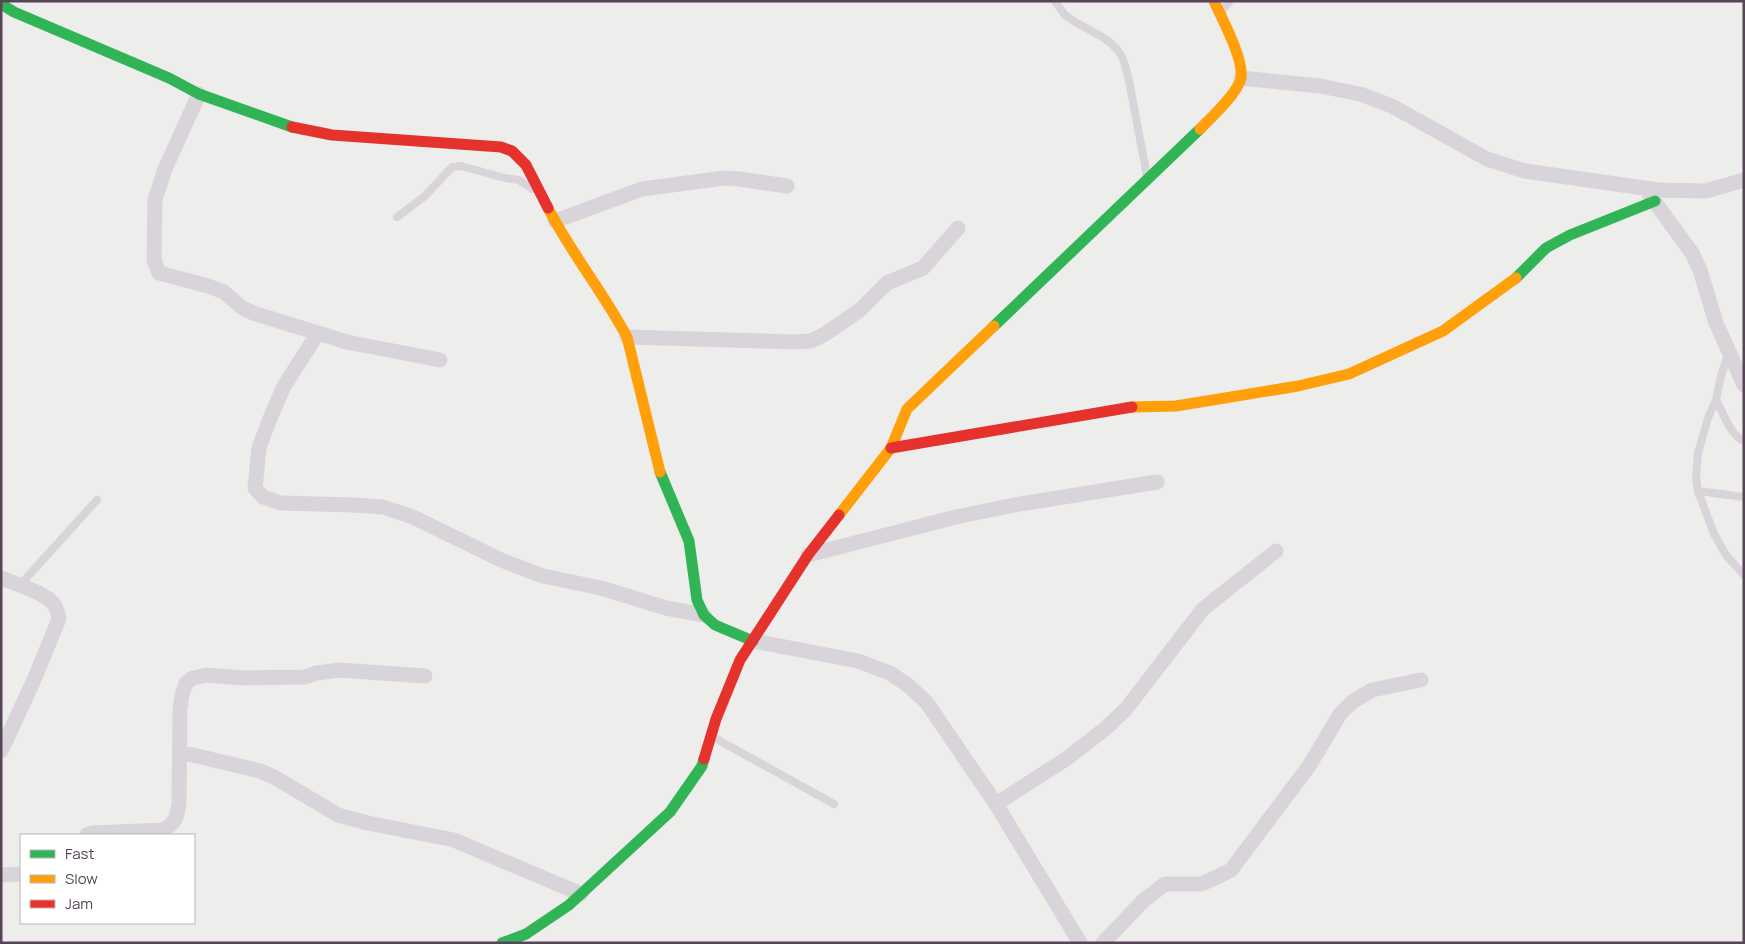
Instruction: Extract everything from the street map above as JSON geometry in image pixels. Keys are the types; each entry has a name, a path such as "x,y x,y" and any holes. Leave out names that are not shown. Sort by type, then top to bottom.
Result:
{"street":[{"path":"502,943 526,934 568,905 670,812 702,766 722,704 740,660 808,555 891,448 907,409 1217,113 1236,88 1241,78 1240,60 1214,1"},
{"path":"1,4 14,12 169,78 199,94 299,129 332,135 501,147 512,151 526,165 561,234 617,318 626,337 662,478 689,541 698,600 704,615 715,625 753,641 858,661 890,673 909,686 927,703 996,804 1080,943"},
{"path":"1241,78 1320,86 1360,94 1392,106 1461,146 1496,162 1525,171 1645,188 1706,191 1744,180"},
{"path":"199,94 174,148 155,200 154,260 159,273 224,292 241,307 253,313 371,348 440,360"},
{"path":"555,221 642,189 724,178 787,186"},
{"path":"1645,188 1692,253 1700,270 1716,323 1744,385"},
{"path":"891,448 1130,407 1176,406 1227,398 1298,386 1349,374 1443,331 1513,281 1546,248 1570,235 1655,201"},
{"path":"626,337 811,341 844,322 860,310 887,283 923,268 958,228"},
{"path":"318,333 284,386 259,448 255,488 263,497 281,503 353,505 382,508 413,517 501,560 543,576 601,588 666,608 704,615"},
{"path":"808,555 956,517 1014,505 1157,482"},
{"path":"996,804 1066,759 1105,729 1126,709 1203,609 1276,551"},
{"path":"1,578 45,597 54,604 59,618 33,682 1,751"},
{"path":"92,834 164,830 173,824 177,817 178,803 180,709 186,683 193,678 207,675 243,678 304,677 338,670 425,676"},
{"path":"1103,943 1143,901 1166,884 1201,884 1230,870 1309,766 1340,714 1352,702 1372,690 1421,680"},
{"path":"180,752 260,771 274,777 338,815 368,823 454,840 581,894"},
{"path":"1,875 20,874"}],"lane":[{"path":"1055,1 1064,13 1078,24 1105,38 1119,52 1129,81 1147,178"},
{"path":"1220,14 1230,1"},
{"path":"397,218 425,196 452,167 461,166 519,180 542,196"},
{"path":"1729,353 1698,453 1696,478 1698,491 1707,517 1722,548 1744,576"},
{"path":"1716,400 1733,431 1740,440 1744,441"},
{"path":"1698,491 1744,497"},
{"path":"19,586 97,500"},
{"path":"711,736 834,804"}],"traffic: fast":[{"path":"1,4 14,12 169,78 199,94 292,127"},
{"path":"994,326 1200,129"},
{"path":"1516,278 1546,248 1570,235 1655,201"},
{"path":"660,472 689,541 697,600 704,615 715,625 753,641"},
{"path":"502,943 526,934 569,905 670,812 702,766 704,759"}],"traffic: slow":[{"path":"1200,129 1230,98 1241,78 1236,50 1214,1"},
{"path":"548,208 627,337 660,472"},
{"path":"1132,407 1176,406 1298,386 1349,374 1443,331 1516,278"},
{"path":"839,515 891,448 907,409 994,326"}],"traffic: jam":[{"path":"292,127 332,135 501,147 512,151 526,165 548,208"},
{"path":"891,448 1132,407"},
{"path":"704,759 716,719 740,660 808,555 839,515"}]}
